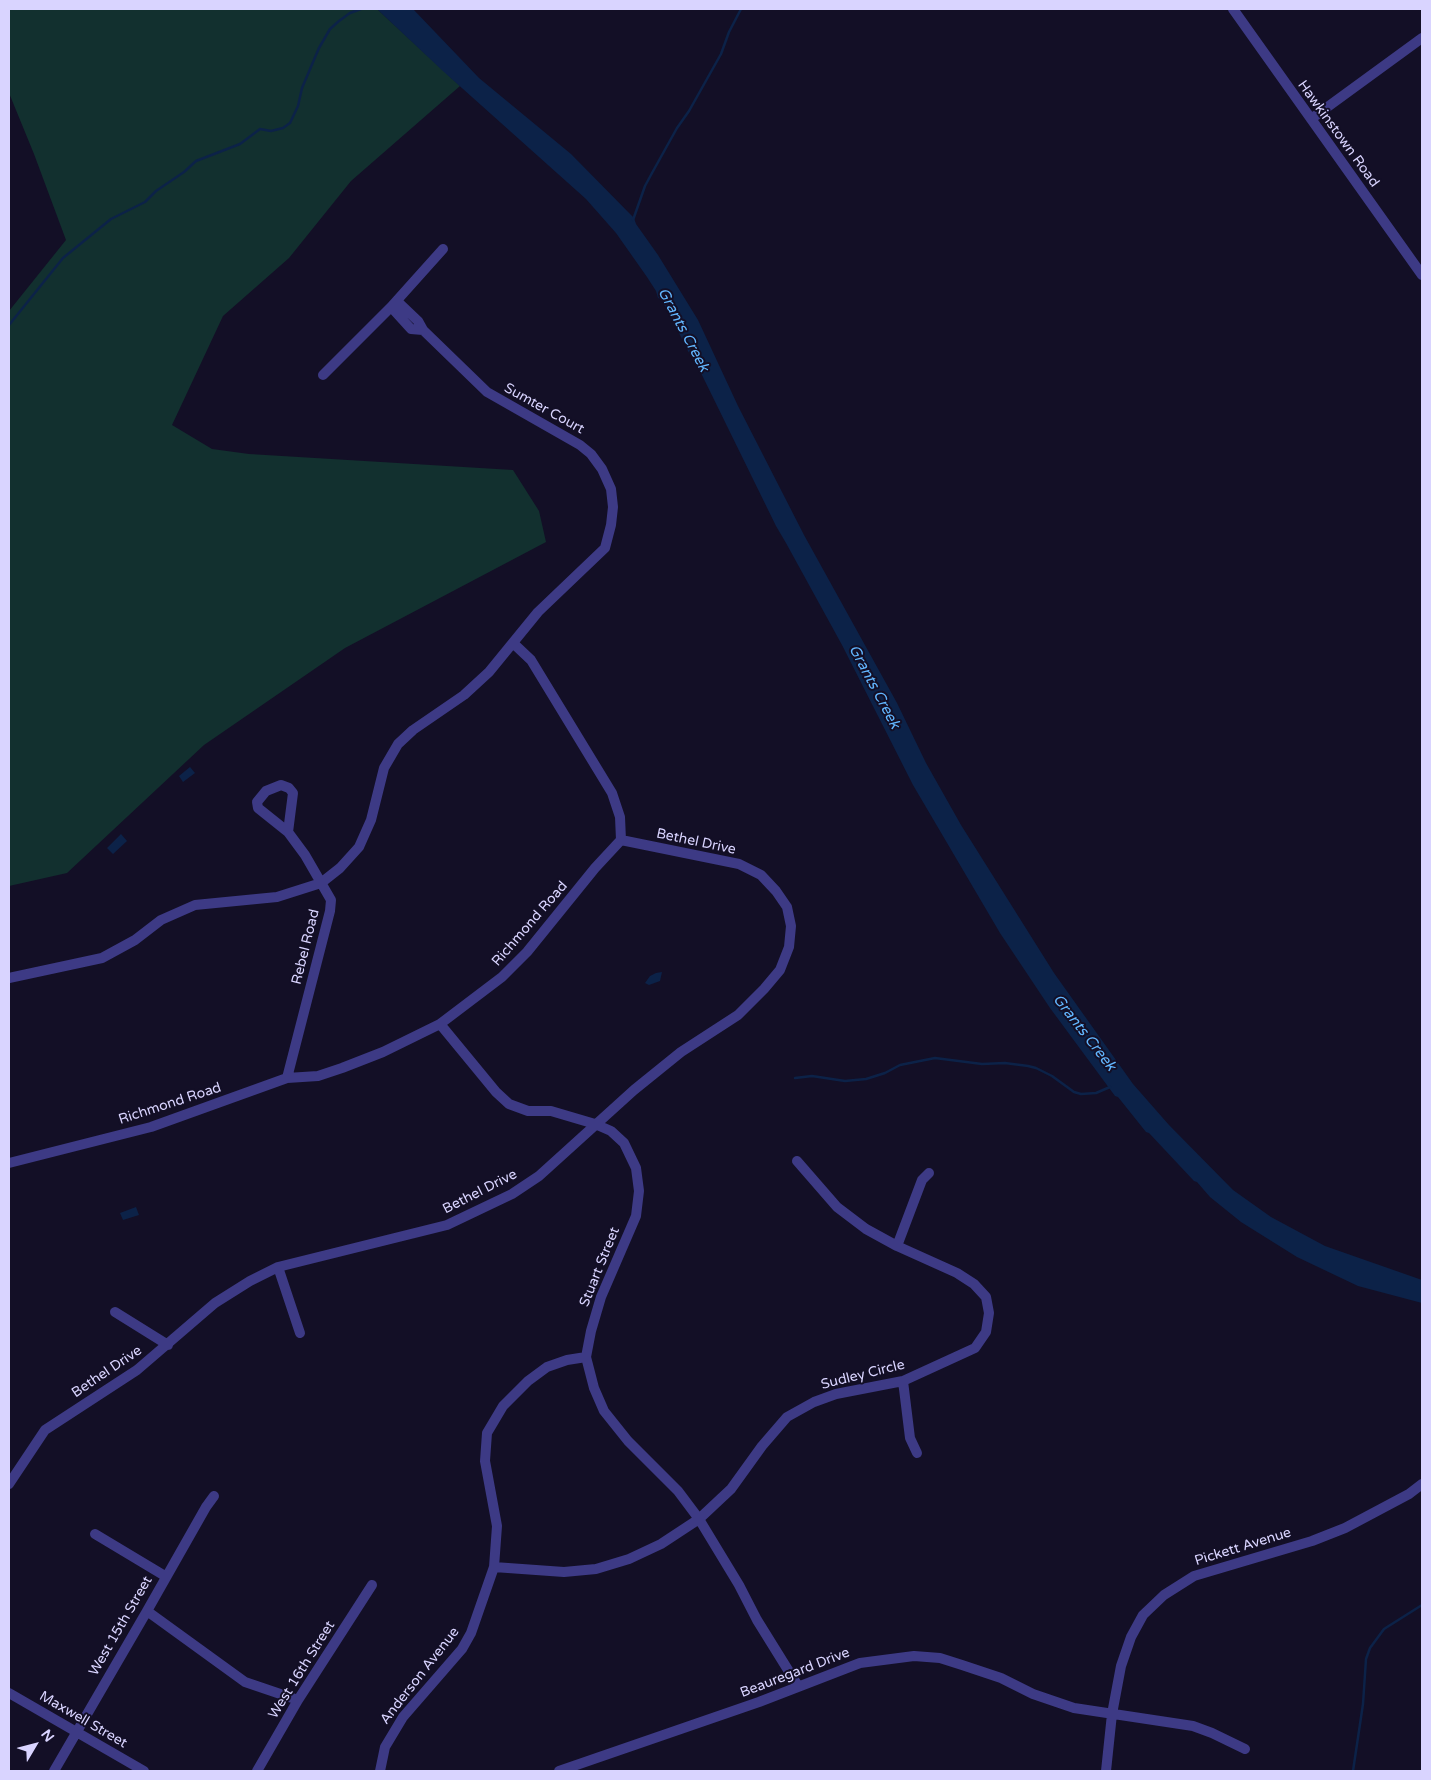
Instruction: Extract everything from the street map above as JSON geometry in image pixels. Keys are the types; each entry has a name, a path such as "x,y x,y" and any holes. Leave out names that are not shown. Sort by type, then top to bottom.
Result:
{"street":[{"name":"Hawkinstown Road","path":"1233,9 1422,275"},
{"path":"1311,119 1422,38"},
{"path":"323,375 394,304 443,248"},
{"name":"Sumter Court","path":"321,883 340,868 359,847 371,820 384,768 398,744 413,730 464,695 489,672 538,612 605,548 611,525 613,507 611,489 602,469 591,454 580,444 487,392 423,330 418,321 394,304"},
{"path":"513,643 530,660 612,793 620,817 621,840"},
{"name":"Rebel Road","path":"287,1078 330,911 331,900 305,855 288,832 258,808 257,802 266,792 281,785 289,788 292,793 288,832"},
{"name":"Richmond Road","path":"9,1163 151,1127 287,1078 318,1076 383,1052 440,1024 502,977 527,952 595,868 621,840"},
{"name":"Bethel Drive","path":"9,1484 45,1430 137,1370 215,1303 250,1281 278,1267 446,1225 512,1194 540,1176 595,1124 681,1052 738,1016 780,970 789,947 791,926 787,908 776,891 761,875 739,864 621,840"},
{"path":"9,978 102,958 135,940 161,920 195,905 277,897 321,883"},
{"name":"Stuart Street","path":"440,1024 496,1092 509,1104 528,1111 551,1111 595,1124 611,1131 624,1143 636,1168 639,1192 636,1216 601,1297 590,1331 586,1357 594,1388 604,1411 628,1441 678,1491 699,1519 739,1584 757,1620 798,1686"},
{"name":"Sudley Circle","path":"494,1567 564,1572 596,1569 629,1559 661,1544 699,1519 731,1489 762,1446 787,1417 814,1402 836,1394 903,1381 975,1348 986,1332 989,1313 986,1297 974,1284 957,1273 897,1246 866,1229 837,1208 797,1160"},
{"path":"897,1246 922,1180 929,1173"},
{"path":"278,1267 300,1333"},
{"path":"115,1312 168,1345"},
{"name":"Anderson Avenue","path":"380,1771 385,1747 403,1718 462,1649 471,1633 494,1567 497,1526 484,1462 487,1433 503,1406 528,1381 547,1367 567,1360 586,1357"},
{"path":"903,1381 910,1438 917,1454"},
{"name":"Pickett Avenue","path":"1106,1771 1112,1714 1121,1666 1131,1637 1143,1615 1164,1595 1194,1576 1312,1541 1345,1528 1409,1494 1422,1484"},
{"name":"West 15th Street","path":"54,1771 214,1496"},
{"path":"95,1534 166,1576"},
{"name":"West 16th Street","path":"257,1771 298,1700 372,1585"},
{"path":"147,1611 245,1682 298,1700"},
{"name":"Beauregard Drive","path":"559,1771 759,1702 860,1663 914,1656 940,1658 1001,1678 1033,1694 1074,1708 1193,1726 1245,1749"},
{"name":"Maxwell Street","path":"9,1693 144,1771"}],"green space":[{"path":"9,9 377,9 460,86 351,181 289,258 223,316 172,425 212,449 249,454 513,470 539,511 546,542 345,648 204,745 67,873 9,886 9,311 66,240 9,93"}],"water":[{"name":"Grants Creek","path":"377,9 413,9 479,78 571,154 634,218 698,320 738,406 804,535 897,703 926,763 961,825 1054,973 1133,1084 1169,1125 1233,1190 1271,1217 1325,1246 1422,1280 1422,1303 1358,1286 1297,1257 1241,1222 1210,1197 1194,1181 1146,1132 1118,1097 1115,1096 1050,1008 1000,933 913,785 842,645 776,526 701,373 647,277 616,233 586,199 444,72"},
{"path":"190,767 195,773 183,782 179,776"},
{"path":"121,834 127,841 113,854 107,848"},
{"path":"662,972 660,981 649,985 645,983 650,976"},
{"path":"136,1207 139,1215 123,1220 120,1213"}],"waterway":[{"path":"9,325 63,258 111,219 145,202 156,191 184,172 196,161 240,144 260,129 271,131 283,128 290,123 319,48 330,29 350,13 361,9"},
{"path":"633,220 645,186 721,54 729,32 741,9"},
{"path":"795,1078 812,1076 845,1081 866,1079 885,1073 900,1065 935,1058 982,1064 1005,1063 1028,1066 1052,1076 1074,1092 1081,1094 1096,1093 1110,1087"},
{"path":"1353,1771 1363,1704 1366,1659 1370,1648 1384,1629 1422,1605"}]}
